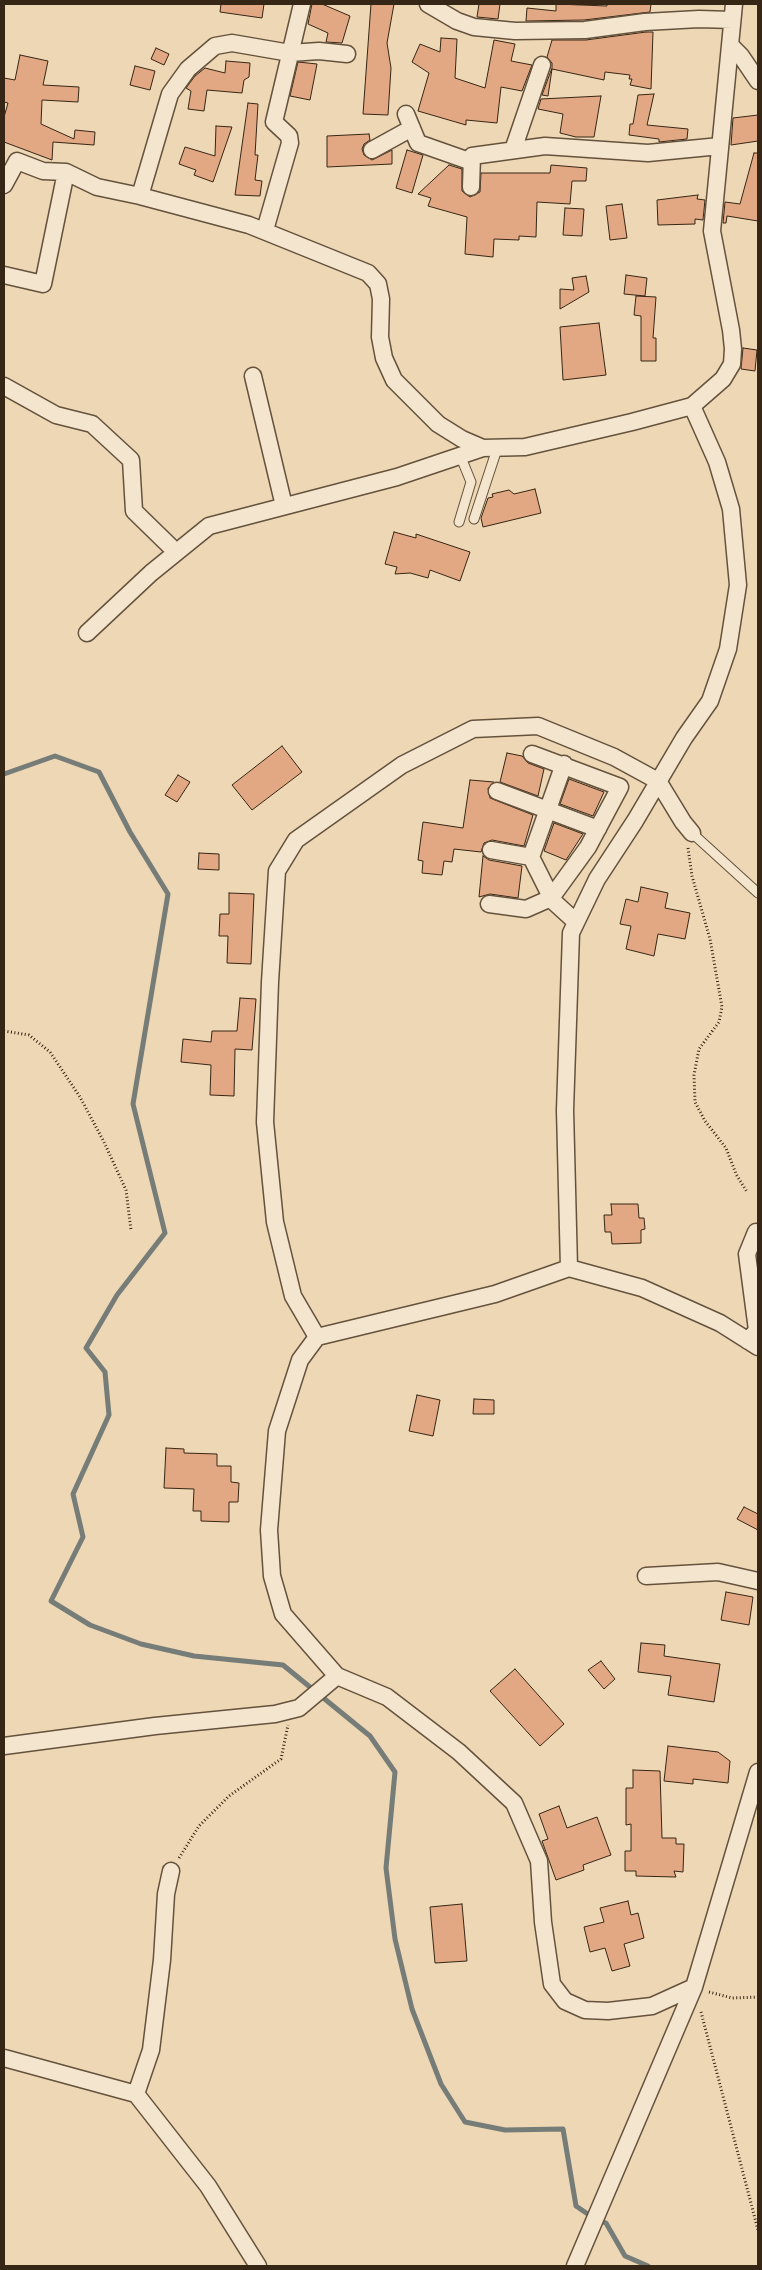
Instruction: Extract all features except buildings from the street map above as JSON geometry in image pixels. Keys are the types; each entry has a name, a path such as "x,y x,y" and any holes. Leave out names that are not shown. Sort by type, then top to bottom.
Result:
{"street":[{"path":"265,230 290,143 289,136 274,122 302,4"},
{"path":"87,633 176,552 208,526 397,477 490,448 525,447 692,406 723,379 732,364 731,330 712,231 733,12 699,18 645,22 585,30 515,31 481,28 456,21 428,4"},
{"path":"140,196 170,94 188,68 215,46 222,43 232,43 290,53 319,51 347,54"},
{"path":"730,45 742,56 758,81"},
{"path":"514,150 542,65"},
{"path":"372,150 409,121 418,143 472,162"},
{"path":"471,187 472,156 544,146 648,153 720,146"},
{"path":"4,185 17,161 43,171 66,172 97,188 140,196 265,230 368,273 378,284 381,299 380,337 384,358 394,380 438,424 462,439 490,448"},
{"path":"4,275 43,284 66,172"},
{"path":"253,376 284,506"},
{"path":"4,386 56,415 92,424 131,460 134,510 176,552"},
{"path":"569,1268 565,1110 571,933 597,879 635,821 684,738 710,701 728,649 738,585 731,509 717,462 692,406"},
{"path":"318,1337 293,1296 279,1241 275,1222 265,1122 276,871 296,840 402,765 473,729 538,726 614,757 658,780 683,822 692,833"},
{"path":"489,904 526,909 552,898 588,847 620,787 564,764 532,754"},
{"path":"564,764 531,857 552,898 576,922"},
{"path":"497,791 598,828"},
{"path":"490,850 531,857"},
{"path":"694,1987 652,2006 617,2010 585,2010 565,2001 552,1984 543,1922 538,1861 514,1803 459,1752 387,1697 337,1676 283,1614 272,1576 269,1530 277,1431 300,1360 318,1337 495,1294 569,1268 642,1288 720,1323 753,1344 757,1330 747,1254 756,1232"},
{"path":"646,1576 718,1572 758,1581"},
{"path":"4,1746 284,1712 299,1708 337,1676"},
{"path":"575,2266 694,1987 758,1772"},
{"path":"136,2094 151,2050 162,1960 166,1894 171,1871"},
{"path":"4,2058 136,2094 208,2186 258,2266"}],"lane":[{"path":"474,519 490,448"},
{"path":"459,522 471,482 460,456"},
{"path":"692,833 758,892"}],"path":[{"path":"692,833 687,850 710,939 722,1007 719,1022 699,1049 694,1075 695,1102 705,1121 726,1148 736,1174 748,1192"},
{"path":"4,1031 28,1035 50,1052 80,1097 104,1142 126,1190 131,1230"},
{"path":"171,1871 205,1820 229,1796 281,1759 289,1728 284,1712"},
{"path":"694,1987 732,1998 758,1997"},
{"path":"694,1987 758,2230"}],"waterway":[{"path":"4,774 55,756 99,772 130,832 168,894 133,1104 165,1233 117,1295 86,1348 105,1372 109,1415 73,1494 83,1537 51,1601 90,1625 141,1644 194,1656 283,1665 370,1736 395,1772 386,1868 395,1939 412,2009 441,2084 465,2122 505,2130 563,2129 576,2206 595,2219 606,2223 625,2256 648,2266"}]}
